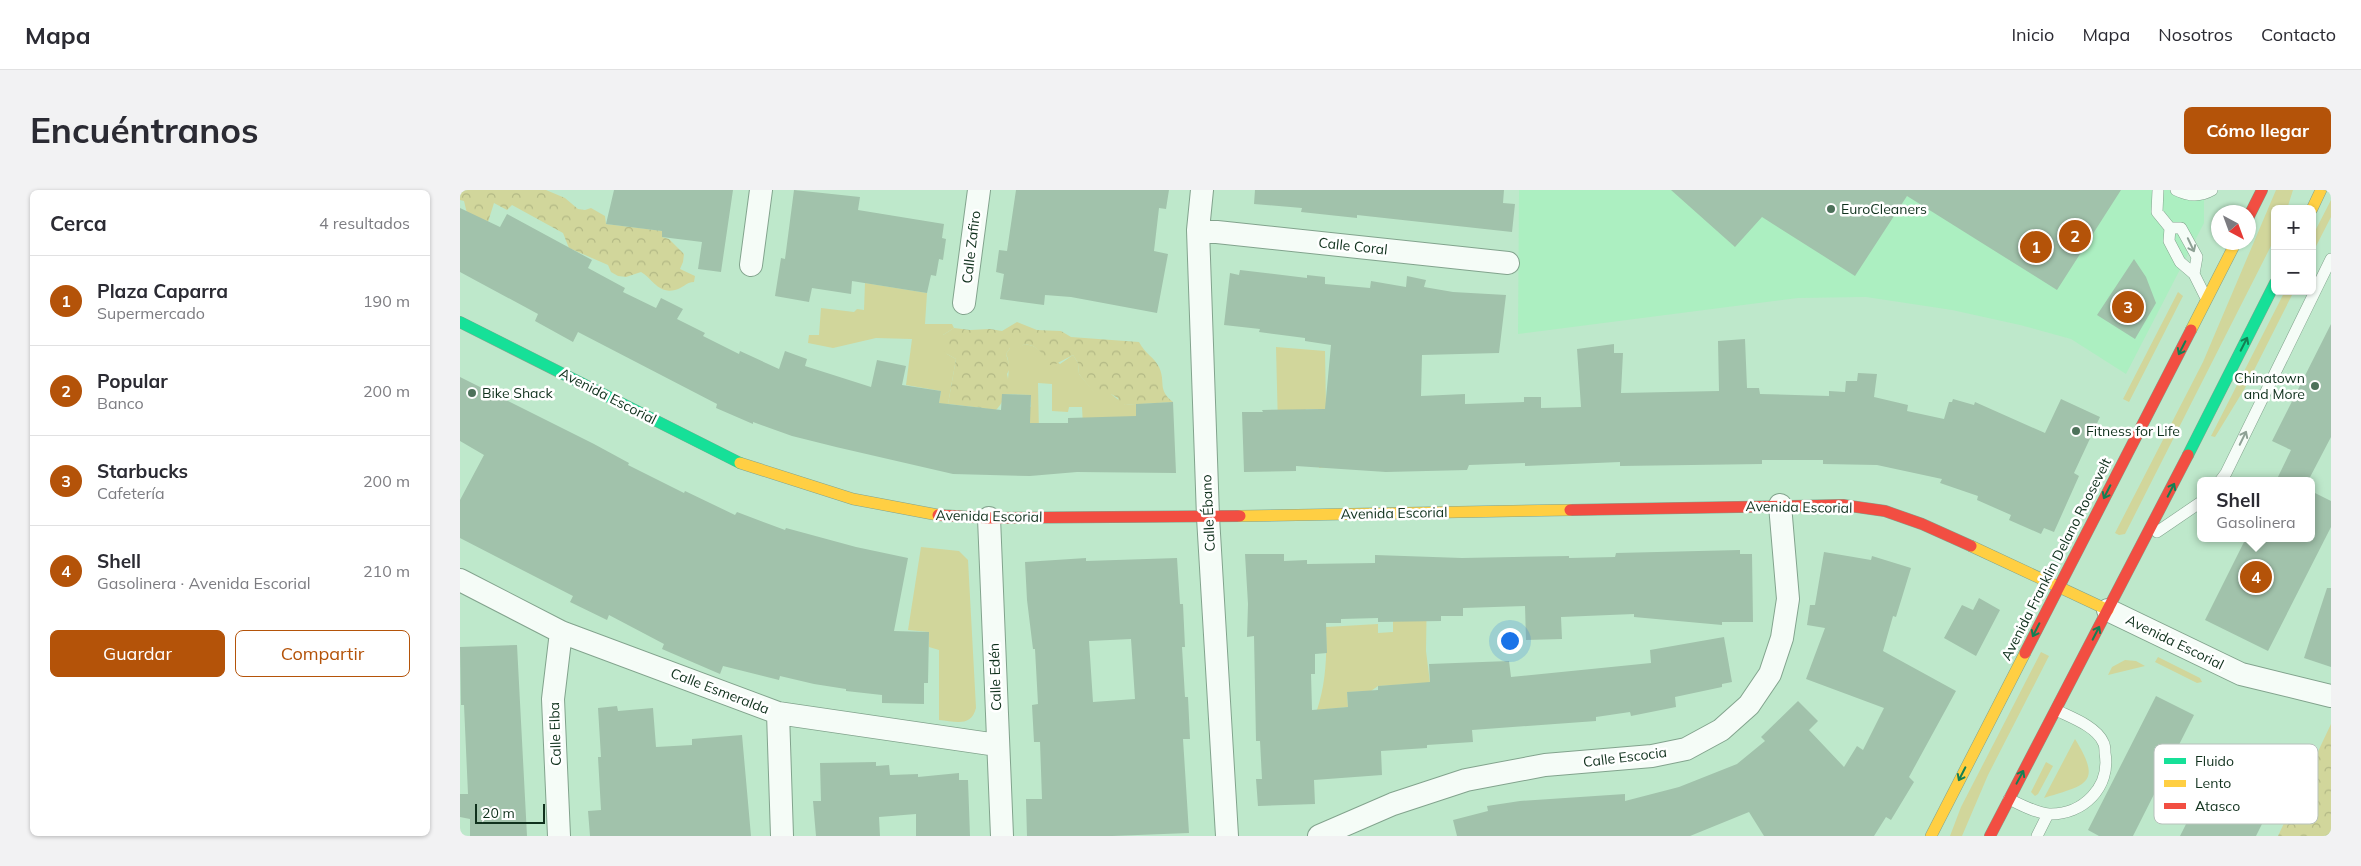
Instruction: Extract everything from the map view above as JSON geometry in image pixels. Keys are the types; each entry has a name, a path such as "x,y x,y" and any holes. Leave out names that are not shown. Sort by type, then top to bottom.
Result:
{"street":[{"path":"751,265 761,190"},
{"name":"Calle Zafiro","path":"964,303 978,190"},
{"name":"Calle Ébano","path":"1202,190 1198,230 1208,517 1227,836"},
{"path":"2254,205 2262,190"},
{"path":"2314,205 2321,190"},
{"name":"Calle Coral","path":"1198,230 1508,264"},
{"name":"Avenida Franklin Delano Roosevelt","path":"1931,836 2232,250"},
{"path":"1990,836 2147,538 2271,291"},
{"name":"Avenida Escorial","path":"460,322 746,466 852,499 919,513 989,518 1208,517 1843,505 1885,511 1922,524 2058,586 2241,674 2331,696"},
{"name":"Calle Escocia","path":"1319,836 1393,804 1466,780 1545,765 1652,756 1686,749 1721,730 1749,705 1770,674 1782,638 1788,599 1780,505"},
{"name":"Calle Edén","path":"989,518 1002,836"},
{"name":"Calle Esmeralda","path":"460,580 561,632 778,713 997,745"},
{"name":"Calle Elba","path":"559,836 553,699 561,632"},
{"path":"778,713 782,836"}],"lane":[{"path":"2158,190 2157,212 2170,228 2169,241 2180,262 2194,274 2207,300"},
{"path":"2176,190 2194,195 2212,190"},
{"path":"2170,228 2181,228 2187,235 2197,257 2194,274"},
{"path":"2223,477 2331,259"},
{"path":"2147,538 2197,505"},
{"path":"2009,800 2048,814 2069,811 2087,803 2098,790 2106,774 2103,741 2092,730 2056,710"},
{"path":"2037,836 2048,814"},
{"path":"1994,836 1996,824"}],"shaded area":[{"path":"1519,190 2204,190 2204,223 2126,374 2071,339 2020,325 1952,310 1866,297 1798,298 1518,334"}],"green space":[{"path":"460,190 546,190 565,198 578,209 585,210 591,208 605,216 606,224 663,231 662,237 669,239 684,254 680,269 695,276 694,282 669,291 660,288 641,272 626,277 618,276 611,272 608,265 569,248 563,233 512,205 507,210 494,203 488,222 470,226 464,201 460,200"},
{"path":"2276,190 2293,190 2288,205 2271,205 2271,246 2125,534 2119,535 2115,533 2203,362 2251,250 2256,250 2256,237"},
{"path":"2331,200 2331,217 2316,246 2316,229"},
{"path":"865,283 927,293 925,324 952,324 954,328 943,335 947,354 956,359 948,404 941,467 931,452 941,391 906,385 912,339 876,338 833,348 808,343 809,335 819,335 821,308 854,312 857,309 864,310"},
{"path":"2178,292 2183,296 2129,402 2123,399"},
{"path":"2283,295 2292,295 2245,388 2215,437 2211,436"},
{"path":"1017,322 1037,330 1061,331 1071,337 1139,342 1159,367 1163,390 1173,402 1125,405 1119,403 1118,398 1111,394 1095,394 1079,374 1078,363 1073,355 1052,366 1042,359 1041,352 1033,346 1025,344 1017,349 1010,348 1006,354 1010,368 1007,374 1008,384 1004,399 995,411 948,404 956,359 947,354 938,343 943,335 954,328 1002,331"},
{"path":"1025,344 1033,346 1060,364 1073,355 1078,363 1079,374 1095,393 1111,394 1125,405 1136,404 1138,466 1083,426 1082,407 1069,407 1068,412 1052,411 1052,384 1038,383 1039,434 1028,432 1028,407 1031,407 1031,395 1005,394 1009,368 1006,354 1010,348 1017,348"},
{"path":"1276,347 1325,351 1327,467 1319,468 1318,409 1306,409 1279,467"},
{"path":"921,547 959,551 968,560 976,708 974,714 966,721 939,720 939,650 929,647 929,632 908,630"},
{"path":"1427,582 1426,651 1430,683 1378,686 1371,691 1347,692 1348,707 1317,710 1325,669 1326,627 1378,624 1378,633 1393,632 1393,616"},
{"path":"2041,652 2049,656 1988,775 1962,836 1950,836 1961,807"},
{"path":"2158,657 2200,678 2202,682 2197,683 2155,662"},
{"path":"2125,660 2136,661 2145,666 2108,675 2112,667"},
{"path":"2331,724 2331,836 2278,836 2284,824 2318,824 2318,751"},
{"path":"2075,739 2088,765 2089,774 2086,780 2070,790 2044,798"},
{"path":"2046,762 2053,766 2038,794 2035,796 2031,792"}],"building":[{"path":"614,190 733,190 721,272 698,269 702,242 662,237 662,231 606,224"},
{"path":"794,190 860,197 858,210 944,224 942,238 946,239 943,260 939,259 936,276 931,275 927,293 852,281 851,294 812,288 809,302 775,296 781,258 785,259"},
{"path":"1016,190 1169,190 1166,209 1159,208 1154,251 1168,254 1157,313 1071,297 1045,295 1044,305 1000,299 1004,274 996,272 999,250 1007,251"},
{"path":"1255,190 1504,190 1503,203 1515,204 1512,232 1357,215 1357,218 1301,212 1302,208 1254,204"},
{"path":"1671,190 2121,190 2057,290 1907,196 1855,276 1762,217 1735,247"},
{"path":"460,208 500,227 507,214 592,260 588,268 625,288 623,292 656,308 661,298 683,309 677,319 705,333 703,336 739,354 740,351 779,369 785,351 807,359 805,366 871,387 877,360 906,366 902,385 941,391 939,403 1001,410 1002,394 1031,395 1030,423 1068,423 1068,418 1136,416 1136,404 1173,402 1176,473 1077,472 1030,476 953,474 792,436 753,422 753,424 716,408 717,404 578,332 573,342 535,321 538,314 460,272"},
{"path":"2134,259 2146,277 2156,303 2135,339 2097,315"},
{"path":"1240,270 1307,278 1307,275 1325,277 1325,284 1370,288 1371,281 1406,287 1407,276 1426,280 1424,287 1453,292 1506,295 1499,353 1422,355 1421,396 1465,394 1465,404 1524,402 1524,397 1541,397 1541,408 1581,407 1577,349 1614,344 1614,353 1623,353 1621,393 1719,391 1718,341 1745,339 1747,388 1759,388 1760,394 1829,396 1829,391 1845,392 1846,381 1857,381 1858,373 1877,374 1874,397 1908,405 1907,411 1944,419 1949,402 1952,402 1953,399 1974,405 1975,402 2045,433 2061,399 2100,417 2074,473 2079,476 2054,532 2044,528 2041,534 2009,520 2011,515 1977,500 1978,496 1940,483 1942,479 1877,465 1823,464 1823,460 1762,460 1762,464 1620,466 1620,462 1525,466 1525,463 1469,465 1467,470 1386,472 1296,466 1296,471 1244,472 1242,412 1325,409 1331,345 1305,341 1305,338 1259,332 1260,329 1224,325 1230,273 1239,275"},
{"name":"Chinatown and More","path":"2331,324 2331,437 2310,477 2278,477 2291,450 2272,441"},
{"path":"460,377 594,444 629,463 628,465 684,493 685,491 735,515 737,512 785,530 786,528 856,547 908,558 894,631 929,632 928,683 924,683 924,704 882,703 882,695 846,691 846,689 780,676 779,680 723,666 720,674 662,649 664,644 609,615 607,620 570,602 573,596 460,538 460,500 484,455 460,441"},
{"path":"2315,493 2331,501 2331,527 2268,651 2205,620 2244,542 2315,542"},
{"path":"1740,550 1740,554 1752,554 1753,622 1722,622 1722,625 1634,617 1634,614 1561,617 1562,639 1526,640 1525,606 1463,608 1463,616 1441,616 1441,621 1378,622 1378,618 1341,619 1341,623 1326,623 1327,653 1315,654 1315,674 1311,674 1312,710 1348,707 1347,692 1378,690 1378,686 1430,682 1429,664 1509,661 1511,677 1651,663 1650,650 1724,637 1732,682 1722,684 1722,687 1675,697 1676,707 1631,716 1630,712 1596,717 1596,721 1472,730 1473,742 1381,751 1382,775 1314,780 1315,804 1258,806 1256,779 1262,779 1260,741 1256,741 1254,636 1247,637 1248,604 1245,554 1284,554 1284,561 1307,560 1307,564 1375,563 1375,555 1462,558 1569,556 1569,558 1615,557 1616,553"},
{"path":"1824,552 1871,560 1872,556 1911,568 1896,617 1893,616 1883,651 1956,691 1909,777 1914,782 1891,820 1886,817 1874,836 1764,836 1749,812 1690,836 1457,836 1453,820 1488,811 1487,806 1520,801 1625,794 1625,801 1679,787 1737,764 1765,741 1761,737 1798,701 1818,721 1809,730 1844,767 1857,746 1863,750 1884,708 1806,679 1825,628 1807,625 1810,605 1815,605"},
{"path":"1086,558 1086,561 1177,558 1180,604 1183,604 1185,647 1182,647 1185,697 1188,697 1190,739 1183,739 1189,833 1112,836 1027,836 1026,799 1042,799 1040,742 1034,742 1032,705 1038,704 1035,649 1033,649 1027,600 1025,562","holes":["1131,639 1135,699 1093,702 1089,641"]},
{"path":"2327,588 2331,588 2331,667 2304,658"},
{"path":"1979,598 2000,610 1976,656 1944,638 1962,605 1973,610"},
{"path":"517,645 527,836 470,836 470,819 460,817 460,794 468,794 464,705 461,705 460,647"},
{"path":"2156,696 2194,715 2179,744 2154,744 2154,794 2133,836 2099,836 2088,830"},
{"path":"617,706 618,711 653,708 656,747 692,745 692,739 742,735 751,836 590,836 588,811 601,810 598,757 601,757 598,708"},
{"path":"876,762 876,766 889,765 890,775 918,774 918,777 959,773 959,780 968,780 970,836 916,836 916,814 879,817 880,836 816,836 813,801 821,801 820,763"},
{"path":"2186,824 2262,824 2256,836 2180,836"}],"traffic: fast":[{"path":"2188,455 2271,291"},
{"path":"460,322 740,463"}],"traffic: slow":[{"path":"2314,205 2321,190"},
{"path":"2191,330 2232,250"},
{"path":"740,463 853,499 938,515"},
{"path":"1240,516 1570,510"},
{"path":"1971,546 2108,610"},
{"path":"1931,836 2025,653"}],"traffic: jam":[{"path":"2254,205 2262,190"},
{"path":"2025,653 2191,330"},
{"path":"1990,836 2188,455"},
{"path":"1570,510 1843,505 1885,511 1922,524 1971,546"},
{"path":"938,515 989,518 1240,516"}],"place":[{"name":"EuroCleaners","path":"1831,209"},
{"name":"Popular","path":"2075,236"},
{"name":"Plaza Caparra","path":"2036,247"},
{"name":"Starbucks","path":"2128,307"},
{"name":"Chinatown and More","path":"2315,386"},
{"name":"Bike Shack","path":"472,393"},
{"name":"Fitness for Life","path":"2076,431"},
{"name":"Shell","path":"2256,577"}]}
